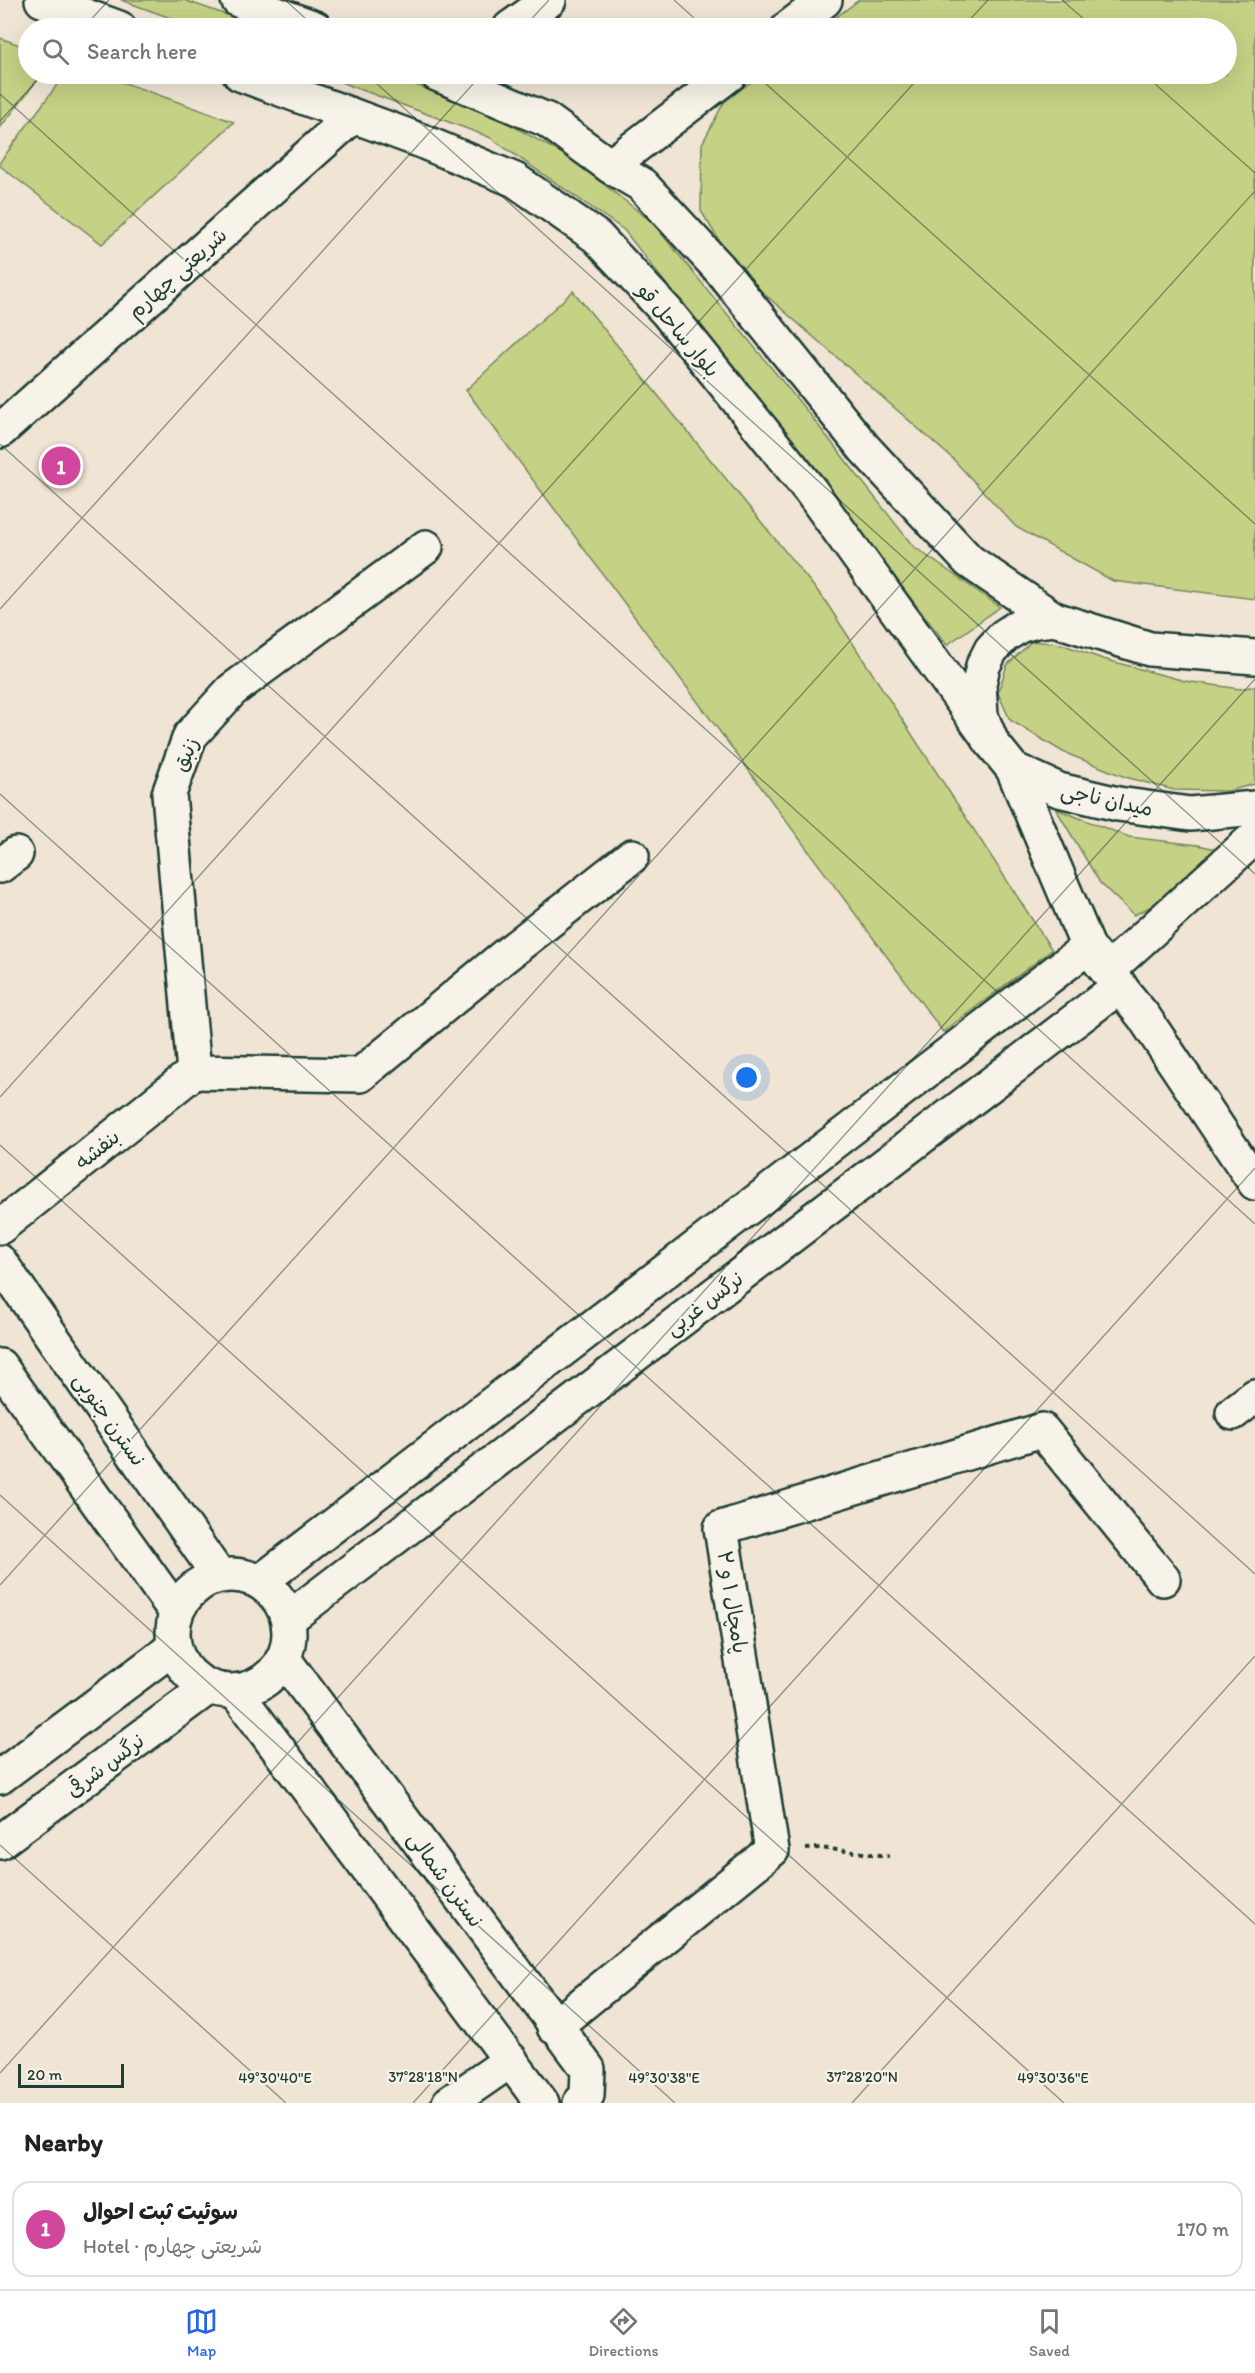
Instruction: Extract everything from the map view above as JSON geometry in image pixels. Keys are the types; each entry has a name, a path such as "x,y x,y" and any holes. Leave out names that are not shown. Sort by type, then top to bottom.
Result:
{"street":[{"path":"42,0 91,18"},
{"path":"238,0 277,6 298,18"},
{"path":"524,18 549,0"},
{"path":"801,18 825,0"},
{"name":"بلوار ساحل قو","path":"267,84 515,180 597,237 667,312 810,490 992,743"},
{"path":"466,84 547,120 610,166 642,185 719,268 864,448 969,561 1054,619"},
{"path":"610,166 717,84"},
{"name":"شریعتی چهارم","path":"0,431 353,116"},
{"name":"زنبق","path":"194,1072 169,794 190,736 232,690 426,547"},
{"name":"میدان ناجی","path":"1255,657 1150,649 1054,619 1036,621 1004,636 991,650 983,666 979,684 981,716 992,743 1013,769 1059,790 1118,804 1190,814 1255,808"},
{"path":"1013,769 1105,968 1144,1017 1255,1183"},
{"path":"260,1582 1105,968 1255,837"},
{"path":"194,1072 360,1075 502,958 632,856"},
{"name":"نرگس غربی","path":"288,1619 1105,968"},
{"name":"بنفشه","path":"0,1227 194,1072"},
{"name":"نسترن جنوبی","path":"0,1262 219,1576"},
{"path":"0,1366 176,1612"},
{"name":"پامچال ۱ و ۲","path":"772,1850 721,1528 1042,1430 1163,1579"},
{"path":"240,1575 260,1582 273,1592 288,1619 289,1639 283,1658 271,1674 255,1686 222,1689 193,1678 181,1664 174,1647 172,1630 176,1612 193,1588 219,1576 240,1575"},
{"path":"0,1777 174,1647"},
{"name":"نسترن شمالی","path":"283,1658 588,2069 587,2095 580,2103"},
{"path":"222,1689 542,2103"},
{"name":"نرگس شرقی","path":"0,1842 222,1689"},
{"path":"555,2027 772,1850"},
{"path":"449,2103 511,2060"}],"path":[{"path":"772,1850 820,1848 889,1856"}],"green space":[{"path":"121,0 184,0 235,18 170,18"},
{"path":"859,0 1255,0 1255,599 1113,581 1016,527 953,459 738,271 701,211 702,144 724,102 748,84 1237,84 1237,18 835,18"},
{"path":"0,38 18,44 18,84 34,84 0,128"},
{"path":"58,84 128,84 234,122 102,244 0,166 0,162"},
{"path":"346,84 413,84 486,111 570,158 652,222 810,415 913,546 1000,607 947,645 624,230 489,137"},
{"path":"573,291 824,599 1052,950 943,1032 466,390"},
{"path":"1032,641 1061,644 1103,659 1185,681 1240,689 1255,686 1255,784 1228,791 1174,790 1125,777 1063,752 1010,720 998,693 1007,665"},
{"path":"1056,809 1129,837 1198,845 1225,851 1216,861 1182,887 1134,915 1100,883"}],"place":[{"name":"سوئیت ثبت احوال","path":"61,466"}]}
